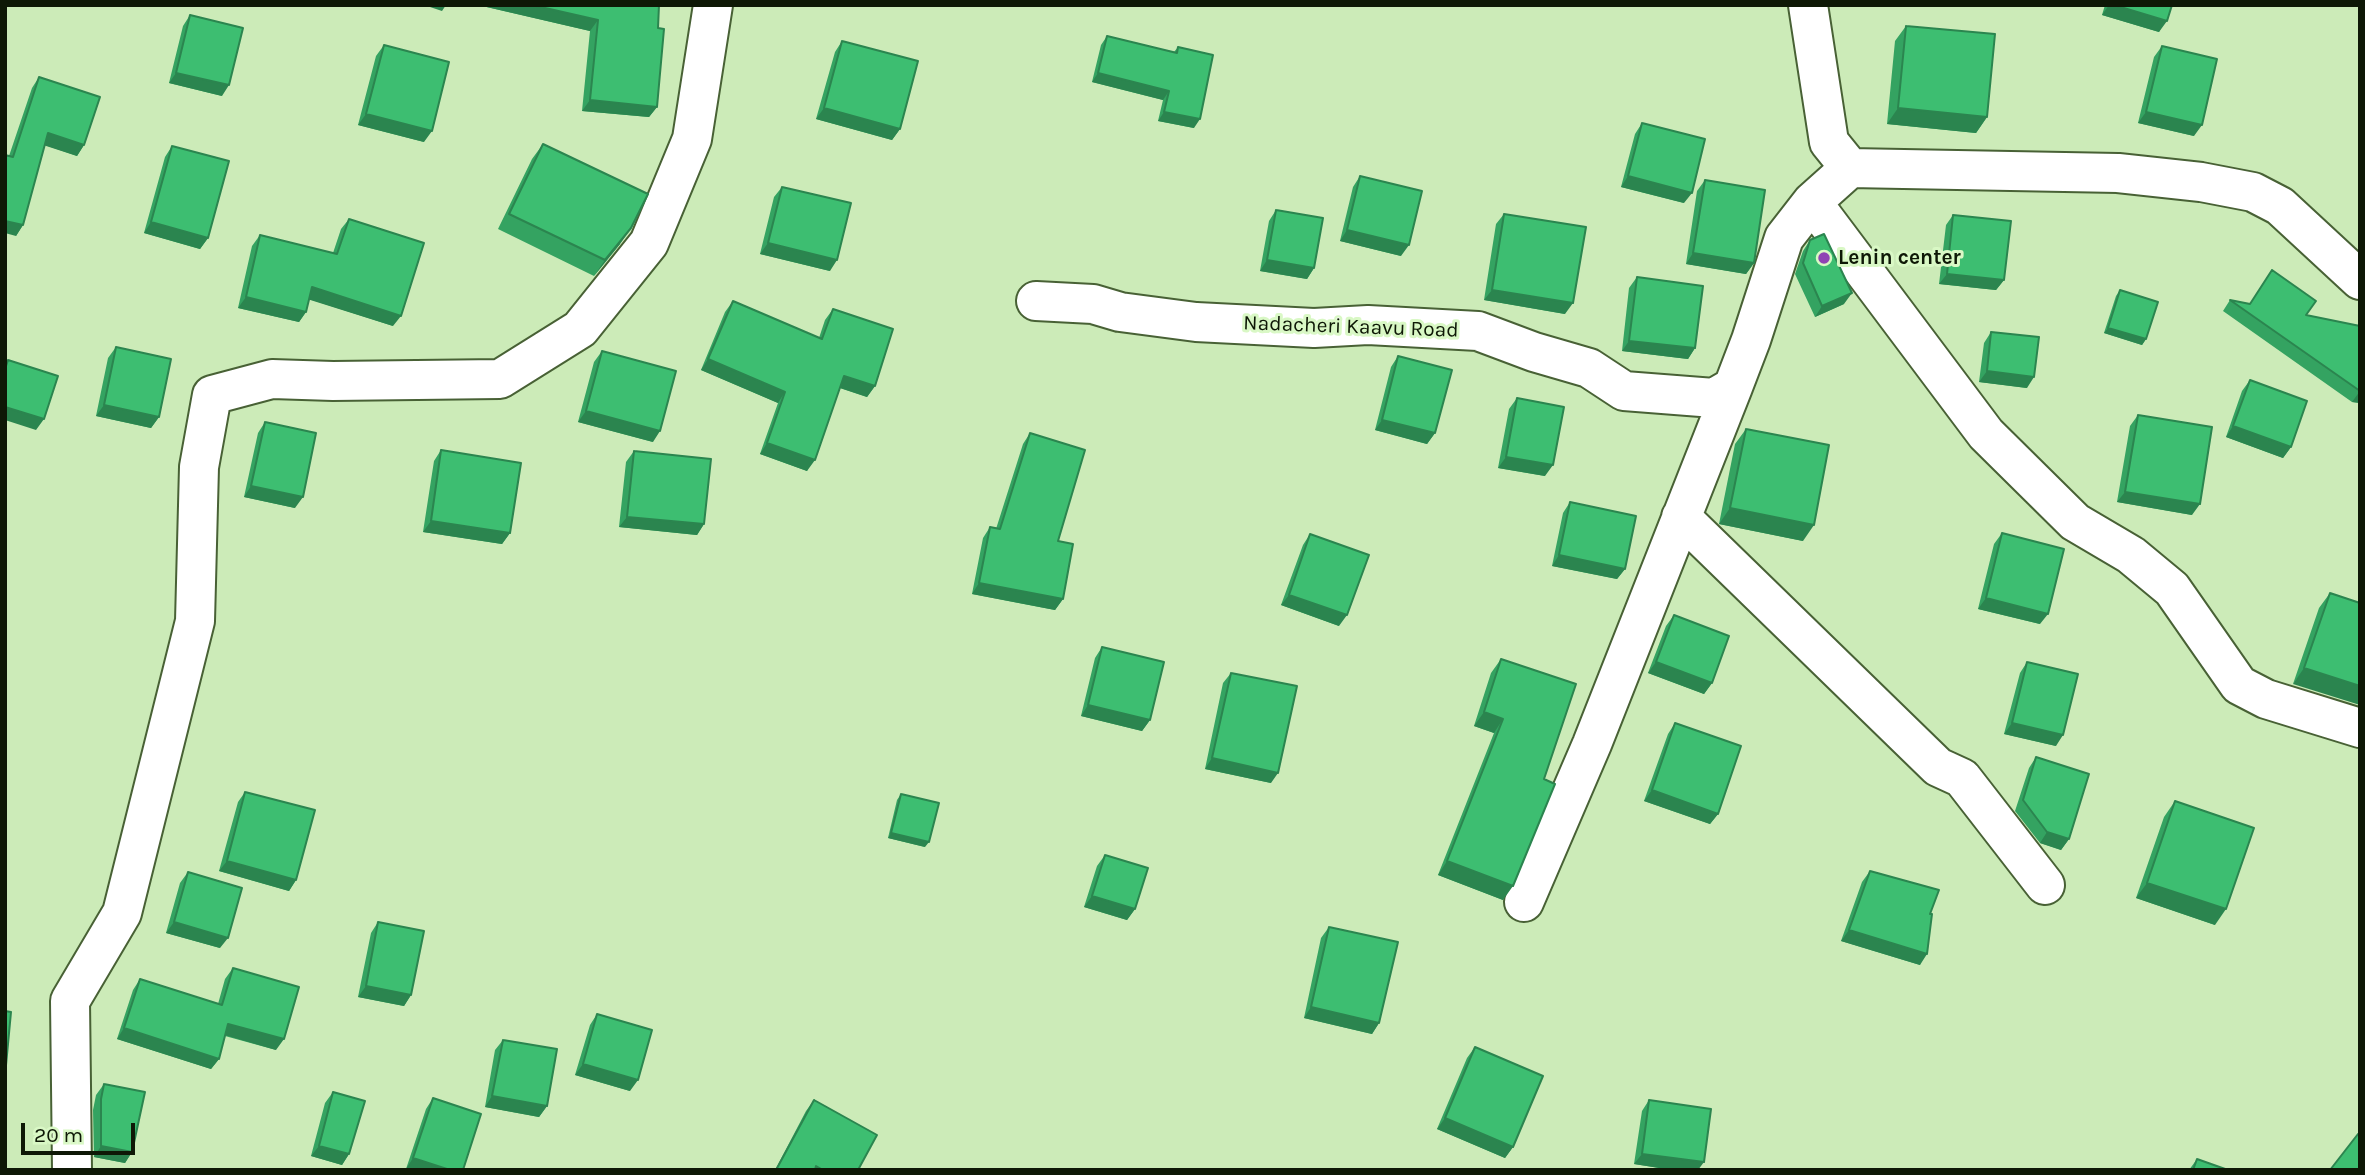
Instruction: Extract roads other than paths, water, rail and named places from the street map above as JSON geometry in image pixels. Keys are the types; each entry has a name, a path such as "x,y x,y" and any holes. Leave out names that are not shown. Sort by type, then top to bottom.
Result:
{"street":[{"path":"72,1170 70,1001 122,913 195,621 199,467 212,396 272,379 500,379 580,329 649,243 692,139 713,5"},
{"path":"1808,5 1829,142 1850,168"},
{"path":"1524,902 1592,744 1733,387 1784,238 1812,202 1850,168 2118,173 2201,182 2253,192 2280,206 2360,280"},
{"path":"1812,202 1986,434 2075,522 2131,555 2172,589 2239,685 2266,699 2360,728"},
{"name":"Nadacheri Kaavu Road","path":"1036,301 1093,304 1120,312 1196,322 1314,328 1368,325 1478,331 1534,352 1589,368 1625,391 1714,398 1733,387"},
{"path":"1681,517 1938,767 1962,778 2045,885"}],"place":[{"name":"Lenin center","path":"1824,258"}]}
